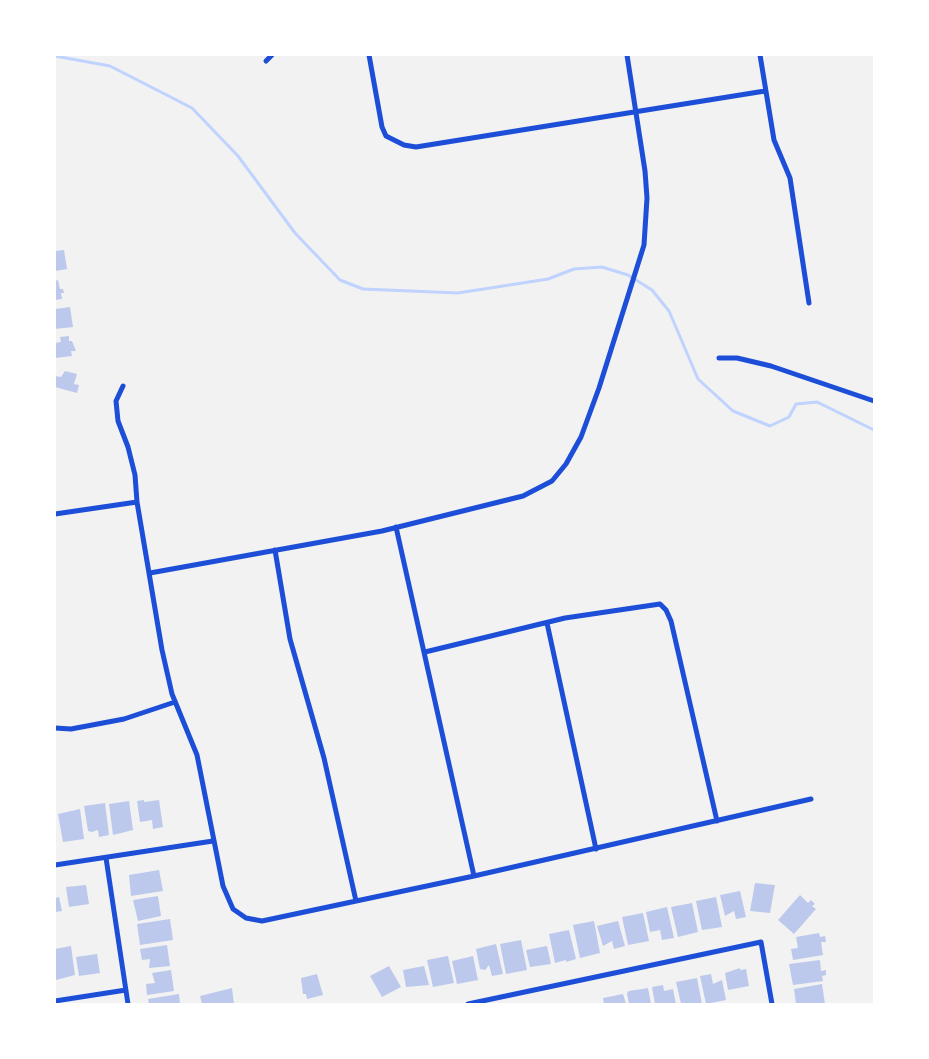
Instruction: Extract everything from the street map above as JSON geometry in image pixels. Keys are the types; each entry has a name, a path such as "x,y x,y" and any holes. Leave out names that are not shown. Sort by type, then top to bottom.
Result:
{"street":[{"path":"266,61 272,55"},
{"path":"369,55 382,127 386,136 404,145 416,147 765,92"},
{"path":"150,573 396,527 522,496 552,481 566,464 581,437 599,388 644,246 647,198 627,55"},
{"path":"760,55 774,140 790,178 809,303"},
{"path":"719,358 737,358 771,366 874,400"},
{"path":"123,386 116,401 118,421 128,446 136,475 137,502 162,650 174,702 197,756 223,886 233,909 246,918 262,921 596,849 811,799"},
{"path":"55,514 137,502"},
{"path":"396,527 426,652 474,876"},
{"path":"275,550 290,639 324,758 356,901"},
{"path":"426,652 547,623 660,604 666,610 671,620 718,821"},
{"path":"547,623 596,849"},
{"path":"55,728 72,728 124,719 174,702"},
{"path":"55,865 213,841"},
{"path":"106,858 128,1004"},
{"path":"468,1004 761,942 772,1004"},
{"path":"55,1001 126,990"}],"building":[{"path":"64,250 67,269 55,271 55,251"},
{"path":"58,280 60,289 63,289 64,293 61,293 62,299 55,300 55,281"},
{"path":"70,307 73,327 55,329 55,309"},
{"path":"69,336 69,341 72,341 76,351 71,351 72,356 55,358 55,343 61,342 60,337"},
{"path":"65,371 77,374 74,384 79,385 77,393 55,387 55,376 61,377"},
{"path":"144,800 144,802 159,800 163,827 153,829 152,820 140,822 137,801"},
{"path":"129,801 133,830 113,835 109,804"},
{"path":"105,803 109,835 99,837 98,830 88,831 84,806"},
{"path":"80,809 84,839 63,842 58,814"},
{"path":"159,870 163,891 131,896 129,875"},
{"path":"755,883 775,885 770,913 750,911"},
{"path":"86,885 89,904 69,907 66,887"},
{"path":"740,891 746,917 736,919 734,911 725,916 720,895"},
{"path":"800,895 808,903 811,900 815,904 812,906 816,909 794,934 778,920"},
{"path":"158,896 161,916 138,921 133,900"},
{"path":"59,897 62,911 55,912 55,898"},
{"path":"716,897 722,927 702,930 696,901"},
{"path":"692,903 698,932 678,937 671,907"},
{"path":"667,907 674,938 662,940 660,930 650,932 646,912"},
{"path":"643,913 649,941 628,945 622,917"},
{"path":"170,919 173,940 140,945 137,924"},
{"path":"594,921 600,953 580,958 573,925"},
{"path":"618,921 625,946 614,949 612,941 603,946 597,926"},
{"path":"569,930 576,959 555,963 549,934"},
{"path":"819,933 820,937 825,936 826,942 821,942 823,955 793,960 791,949 798,948 796,937"},
{"path":"521,940 527,970 506,974 500,944"},
{"path":"496,944 503,974 492,976 489,965 485,970 480,969 476,949"},
{"path":"167,945 170,966 149,968 150,959 142,960 140,949"},
{"path":"71,946 75,975 56,980 55,949"},
{"path":"547,946 551,964 530,967 526,950"},
{"path":"97,954 100,973 79,976 76,957"},
{"path":"448,956 454,983 433,987 427,960"},
{"path":"473,956 478,980 457,984 452,961"},
{"path":"820,960 821,971 826,970 826,975 822,976 823,981 793,985 789,964"},
{"path":"389,966 401,987 382,997 370,976"},
{"path":"424,966 429,985 406,987 403,970"},
{"path":"740,968 740,970 746,969 749,986 728,990 725,973"},
{"path":"171,970 174,991 147,995 146,984 155,983 152,973"},
{"path":"317,974 323,995 307,999 306,994 303,994 301,978"},
{"path":"711,974 713,984 722,980 726,1000 706,1004 700,976"},
{"path":"697,978 702,1004 681,1004 676,982"},
{"path":"822,984 825,1004 796,1004 794,989"},
{"path":"663,985 664,991 673,989 676,1004 655,1004 652,987"},
{"path":"232,988 234,1004 202,1004 200,996"},
{"path":"648,988 651,1004 629,1004 627,993 629,991"},
{"path":"179,994 180,1004 149,1004 148,999"},
{"path":"623,994 626,1004 604,1004 603,998"}],"waterway":[{"path":"55,56 110,66 192,108 238,156 295,233 340,280 363,289 458,293 548,279 574,269 602,267 628,275 652,290 669,311 698,379 733,411 770,426 789,417 796,404 817,402 874,430"}]}
